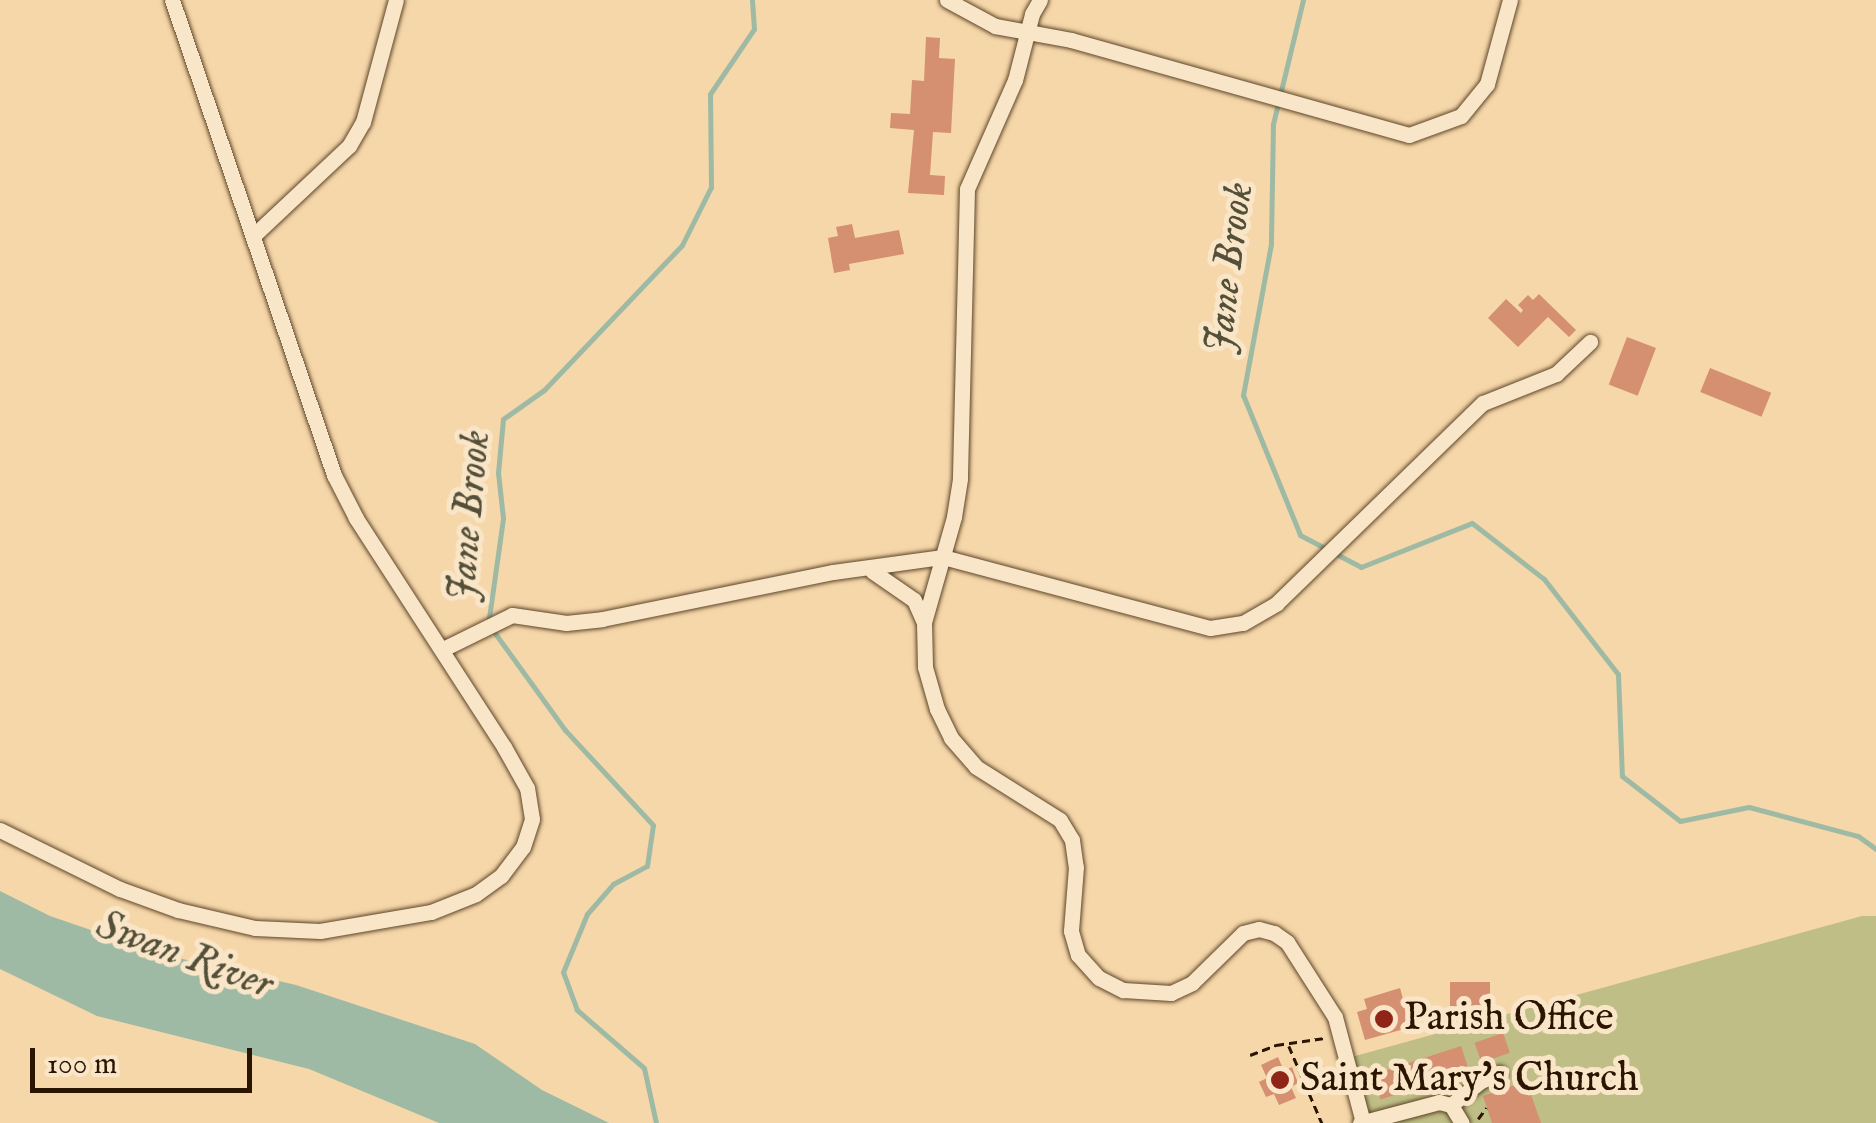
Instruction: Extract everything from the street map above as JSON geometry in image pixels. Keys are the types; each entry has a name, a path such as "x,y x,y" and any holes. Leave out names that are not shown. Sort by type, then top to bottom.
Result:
{"street":[{"path":"0,830 120,889 178,910 255,928 320,931 381,923 446,906 501,876 523,847 532,819 527,788 443,649 356,518 334,475 172,0"},
{"path":"253,236 350,146 363,122 396,0"},
{"path":"948,0 995,26 1030,31 1410,135 1460,116 1487,84 1510,0"},
{"path":"1040,0 1016,80 966,189 960,478 924,622 925,667 937,709 951,738 976,766 1060,820 1072,840 1076,867 1071,931 1078,955 1099,978 1123,990 1171,993 1192,982 1232,940 1254,929 1284,939 1323,993 1341,1034 1362,1122 1432,1103 1451,1106 1462,1123"},
{"path":"443,649 512,615 566,623 602,619 833,572 943,558 1210,628 1243,623 1277,603 1483,403 1556,374 1590,342"},
{"path":"871,570 891,580 914,600 924,622"},
{"path":"1451,1106 1479,1082 1499,1073"}],"path":[{"path":"1250,1055 1276,1045 1289,1046 1341,1034"},
{"path":"1289,1046 1322,1123"},
{"path":"1475,1123 1486,1108"}],"green space":[{"path":"1862,916 1876,916 1876,1123 1366,1123 1348,1058"}],"shaded area":[{"name":"Swan River","path":"0,891 50,916 161,954 296,985 475,1044 542,1090 609,1123 439,1123 309,1069 97,1016 0,969"}],"building":[{"path":"926,37 940,38 939,58 955,59 951,133 933,132 930,175 945,176 944,195 908,193 914,130 890,128 891,113 910,114 912,80 924,81"},
{"path":"852,224 855,238 899,230 904,254 849,264 850,270 834,273 828,238 838,236 836,227"},
{"path":"1539,294 1576,330 1569,337 1548,317 1518,347 1488,318 1506,299 1521,313 1518,305 1528,295 1533,300"},
{"path":"1627,337 1656,348 1638,396 1609,385"},
{"path":"1710,368 1771,393 1761,417 1700,392"},
{"path":"1450,982 1490,982 1490,1008 1450,1008"},
{"name":"Parish Office","path":"1400,988 1411,1027 1365,1040 1357,1012 1367,1009 1364,999"},
{"path":"1503,1033 1510,1053 1481,1063 1475,1043"},
{"path":"1461,1046 1469,1071 1381,1099 1373,1075"},
{"name":"Saint Mary's Church","path":"1278,1057 1284,1071 1292,1067 1298,1083 1291,1087 1296,1098 1279,1105 1274,1094 1266,1097 1259,1082 1267,1078 1261,1065"},
{"path":"1526,1081 1541,1123 1492,1123 1483,1096"}],"waterway":[{"name":"Jane Brook","path":"656,1123 644,1068 577,1010 563,972 587,914 613,884 647,866 653,825 565,730 494,632 489,618 503,518 498,473 503,419 544,390 682,245 711,187 710,94 754,29 752,0"},
{"name":"Jane Brook","path":"1303,0 1273,124 1271,244 1243,395 1300,535 1361,567 1472,523 1544,579 1618,674 1622,776 1680,821 1749,807 1858,836 1876,849"}],"place":[{"name":"Parish Office","path":"1384,1019"},
{"name":"Saint Mary's Church","path":"1280,1080"}]}
